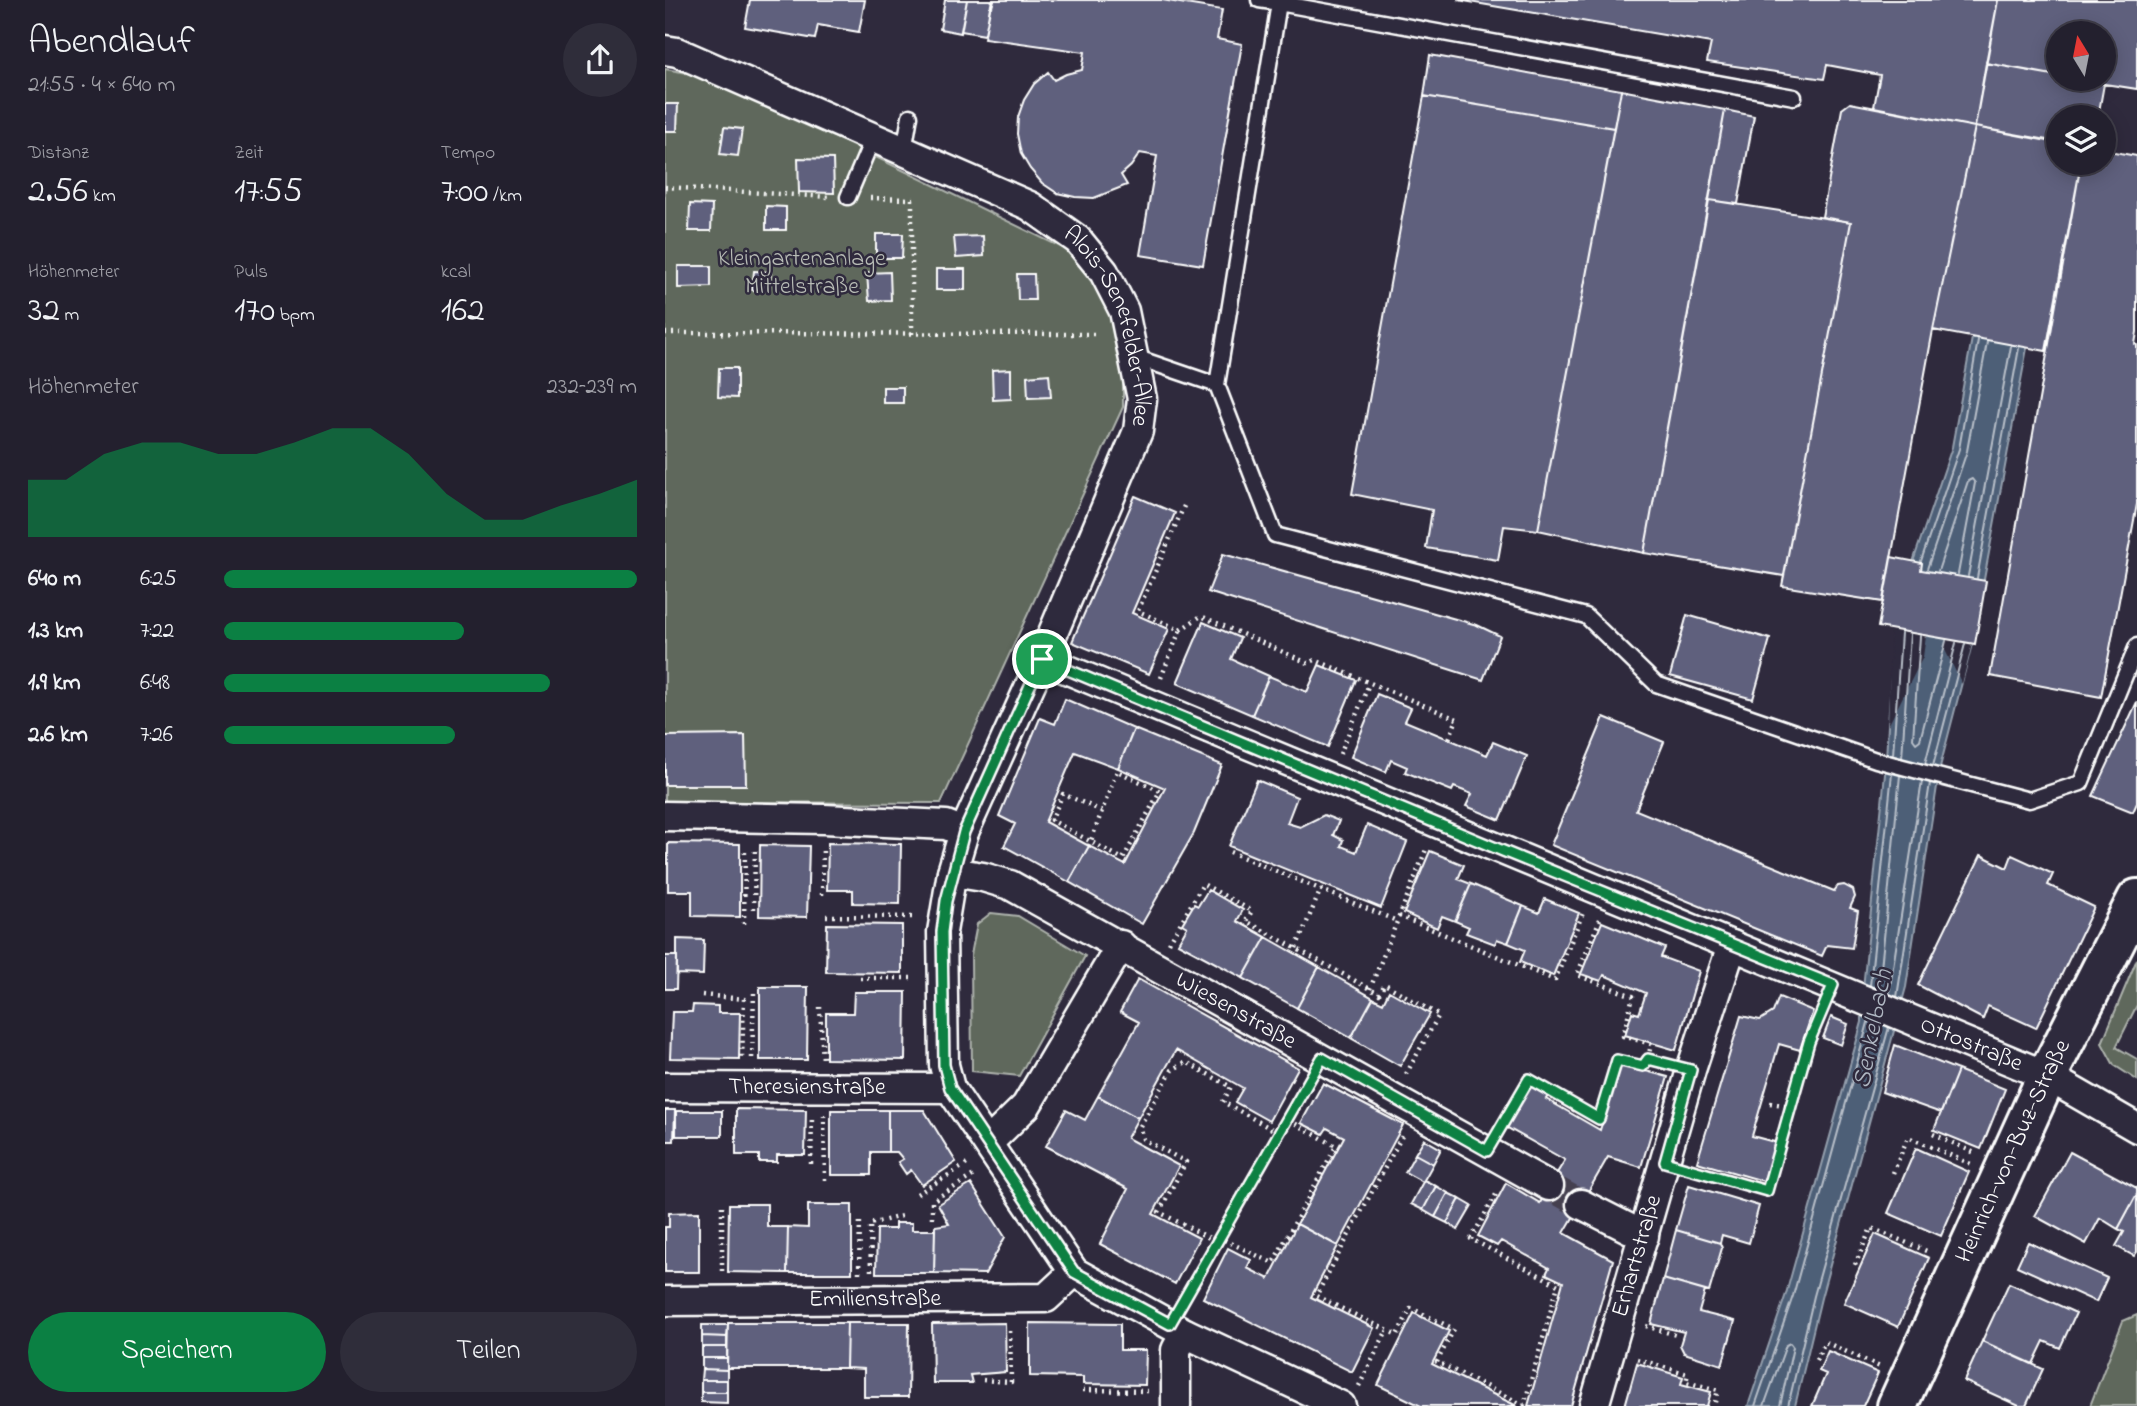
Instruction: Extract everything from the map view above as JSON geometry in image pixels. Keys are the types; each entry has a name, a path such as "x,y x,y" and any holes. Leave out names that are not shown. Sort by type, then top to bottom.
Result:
{"street":[{"name":"Alois-Senefelder-Allee","path":"665,50 677,52 1030,206 1077,240 1104,272 1124,311 1142,399 1138,431 1042,659 964,832 952,872 944,917 943,978 944,1065 950,1088"},
{"name":"Ottostraße","path":"1042,659 2047,1076 2137,1128"},
{"path":"665,816 946,825 964,832"},
{"name":"Wiesenstraße","path":"952,872 1010,885 1549,1186"},
{"name":"Heinrich-von-Buz-Straße","path":"1903,1393 2047,1076 2137,899"},
{"path":"993,1151 1026,1106 1121,945"},
{"name":"Erhartstraße","path":"1594,1406 1691,1070 1732,945"},
{"name":"Theresienstraße","path":"665,1087 950,1088"},
{"path":"950,1088 1074,1272 1177,1328 1348,1401"},
{"path":"1581,1204 1644,1236"},
{"name":"Emilienstraße","path":"665,1301 1046,1298 1074,1272"},
{"path":"1176,1399 1177,1328"}],"lane":[{"path":"1259,0 1794,97"},
{"path":"1279,3 1217,385 1275,535 1586,616 1655,684 1876,761 2029,800 2081,783 2137,646"},
{"path":"904,151 910,116"},
{"path":"848,197 873,138"},
{"path":"1135,358 1217,385"}],"path":[{"path":"665,187 795,193 799,196 912,199 912,334"},
{"path":"665,333 1098,334"},
{"path":"1180,630 1138,611 1184,506"},
{"path":"1150,704 1180,630 1201,616 1308,663 1315,660 1457,719 1449,739"},
{"path":"1331,779 1369,684"},
{"path":"1090,845 1103,811 1117,769 1160,791 1123,859 1090,845 1051,820 1063,794 1103,811"},
{"path":"750,818 754,909"},
{"path":"744,924 750,818"},
{"path":"822,895 824,819"},
{"path":"1370,989 1436,823"},
{"path":"1230,852 1555,980 1601,892"},
{"path":"1156,965 1203,884 1252,911 1246,921 1379,994 1385,984 1439,1015 1404,1104 1316,1296 1397,1335 1411,1308 1454,1329 1437,1362 1524,1405 1558,1285 1471,1239 1512,1165"},
{"path":"1296,948 1321,889"},
{"path":"1487,1151 1529,1079 1599,1119 1617,1060 1643,1066 1648,1059 1651,1044 1623,1036 1633,996 1577,975 1601,892"},
{"path":"826,916 944,917"},
{"path":"860,978 943,978"},
{"path":"1665,1162 1767,1191 1809,1042 1838,988"},
{"path":"746,1087 754,993"},
{"path":"702,995 744,999 746,1087"},
{"path":"811,1164 818,1088 820,1007"},
{"path":"1177,1328 1217,1239 1322,1058"},
{"path":"1648,1059 1691,1070"},
{"path":"1279,1133 1223,1102 1231,1087 1186,1062 1172,1070 1140,1126 1143,1139 1186,1162 1159,1212 1273,1263 1336,1146 1287,1119"},
{"path":"818,1088 825,1181"},
{"path":"1770,1103 1791,1106"},
{"path":"1933,1134 2003,1171"},
{"path":"1893,1172 1908,1137 2003,1171"},
{"path":"917,1194 993,1151"},
{"path":"932,1219 932,1201 993,1151"},
{"path":"722,1206 722,1300"},
{"path":"865,1299 870,1224 902,1216"},
{"path":"860,1218 865,1299"},
{"path":"1854,1265 1871,1228 1960,1265"},
{"path":"983,1380 1011,1382 1010,1298"},
{"path":"1348,1401 1387,1331"},
{"path":"1816,1360 1825,1342 1903,1393"},
{"path":"1609,1351 1688,1374 1686,1382 1718,1390 1714,1406"},
{"path":"1083,1390 1176,1399"}],"green space":[{"name":"Kleingartenanlage Mittelstraße","path":"665,69 699,75 847,143 1065,249 1100,286 1123,349 1123,407 941,803 665,802"},
{"path":"991,913 1018,916 1085,956 1019,1076 972,1071 971,955 977,924"},
{"path":"2137,959 2137,1005 2116,1047 2137,1059 2137,1080 2114,1065 2102,1043"},
{"path":"2137,1315 2137,1406 2090,1406 2123,1321"}],"water":[{"name":"Senkelbach","path":"2018,0 2078,0 2075,21 2046,21 2046,91 2065,91 2063,105 2046,105 2046,175 2052,175 2027,348 1972,644 1940,767 1906,987 1821,1298 1795,1406 1748,1406 1786,1294 1862,1022 1862,998 1885,774 1894,630 1914,559 1952,447 1972,338"}],"pier":[{"path":"1891,629 1926,635 1923,657 1888,726"},
{"path":"1946,639 1972,644 1962,684 1944,648"}],"building":[{"path":"750,0 865,0 859,32 818,25 815,39 745,27"},
{"path":"945,0 967,0 961,33 940,29"},
{"path":"967,0 994,0 990,7 985,35 961,31"},
{"path":"992,0 1162,0 1222,10 1217,39 1242,44 1203,265 1140,255 1157,156 1140,153 1121,175 1127,185 1094,198 1057,193 1042,183 1030,169 1021,154 1017,134 1018,117 1024,100 1034,84 1048,72 1054,80 1082,70 1085,52 984,38"},
{"path":"1458,0 1998,0 1975,127 1874,107 1880,75 1827,65 1824,79 1707,62 1711,43"},
{"path":"1998,0 2137,0 2137,89 2116,86 2116,21 2046,21 2046,74 1986,63"},
{"path":"1430,55 1621,90 1614,128 1424,96"},
{"path":"1986,63 2046,74 2046,91 2103,91 2100,105 2046,105 2046,140 1975,127"},
{"path":"1621,90 1725,110 1644,553 1538,530"},
{"path":"1424,96 1614,128 1538,530 1504,526 1498,560 1426,548 1432,510 1352,494"},
{"path":"1850,103 1975,127 1933,330 1883,602 1782,586 1851,222 1822,217 1842,109"},
{"path":"665,104 678,104 677,131 665,131"},
{"path":"1725,110 1754,116 1738,204 1709,200"},
{"path":"724,127 742,129 738,156 720,154"},
{"path":"1975,127 2046,141 2046,175 2079,175 2046,351 1933,330"},
{"path":"2116,152 2137,156 2137,504 2101,697 1990,676 2079,175 2116,175"},
{"path":"798,158 833,159 834,193 799,192"},
{"path":"1709,200 1851,222 1784,576 1644,553"},
{"path":"690,204 712,205 711,231 689,231"},
{"path":"766,206 786,207 786,230 766,230"},
{"path":"876,234 903,234 902,258 876,258"},
{"path":"983,236 984,256 956,258 954,237"},
{"path":"678,266 711,266 711,287 678,288"},
{"path":"936,269 965,269 965,290 936,290"},
{"path":"754,271 771,272 769,291 752,290"},
{"path":"890,272 891,300 869,301 867,273"},
{"path":"1017,274 1034,274 1035,300 1018,300"},
{"path":"719,368 737,368 737,398 718,397"},
{"path":"1011,369 1011,399 993,400 992,370"},
{"path":"1049,374 1051,397 1028,398 1027,376"},
{"path":"883,387 903,387 903,403 883,403"},
{"path":"1135,496 1175,513 1132,613 1169,629 1149,674 1072,642"},
{"path":"1223,554 1477,625 1500,636 1483,680 1208,592"},
{"path":"1891,557 1922,563 1921,570 1986,581 1975,644 1878,627"},
{"path":"1687,615 1770,639 1753,699 1670,676"},
{"path":"1203,622 1240,638 1231,659 1269,676 1252,715 1177,683"},
{"path":"1319,665 1356,680 1328,747 1252,715 1269,676 1307,692"},
{"path":"1377,694 1411,708 1405,721 1487,755 1493,742 1527,756 1500,820 1466,806 1472,794 1454,787 1452,791 1405,772 1407,767 1391,760 1386,772 1351,757"},
{"path":"1065,699 1134,729 1118,768 1075,752 1045,822 1089,846 1069,882 1004,846 1015,824 999,816 1040,718 1055,724"},
{"path":"2137,702 2137,803 2133,812 2093,796"},
{"path":"1604,717 1664,742 1636,810 1834,891 1838,886 1844,885 1853,890 1855,897 1850,908 1858,911 1852,948 1827,945 1822,956 1551,845"},
{"path":"1134,729 1222,765 1194,833 1142,924 1069,882 1089,846 1125,865 1165,788 1118,768"},
{"path":"745,735 746,785 665,785 665,736"},
{"path":"1257,780 1297,797 1287,823 1300,827 1324,815 1339,821 1333,835 1343,840 1341,846 1356,852 1367,825 1407,842 1381,908 1229,846"},
{"path":"668,843 740,844 740,917 692,916 692,891 668,891"},
{"path":"828,843 901,844 900,904 853,903 853,890 827,890"},
{"path":"760,845 809,846 807,917 759,916"},
{"path":"1430,851 1464,865 1458,879 1471,884 1455,921 1442,916 1437,928 1404,913"},
{"path":"1981,855 2007,868 2012,855 2053,874 2048,885 2094,907 2036,1028 1988,1006 1983,1019 1918,985"},
{"path":"1471,884 1523,906 1508,943 1497,939 1495,944 1466,933 1469,927 1455,921"},
{"path":"1208,890 1243,910 1237,921 1266,937 1243,978 1178,943 1187,927 1182,924 1194,904 1198,906"},
{"path":"1545,899 1579,913 1553,976 1520,962 1525,950 1508,943 1523,906 1539,913"},
{"path":"1602,922 1665,948 1661,957 1699,971 1676,1050 1625,1035 1632,1012 1639,1014 1646,993 1604,975 1601,981 1581,974"},
{"path":"827,924 902,925 902,973 826,972"},
{"path":"1266,937 1319,967 1297,1008 1243,978"},
{"path":"677,939 704,940 703,975 677,974"},
{"path":"665,956 677,956 676,989 665,989"},
{"path":"1319,967 1373,998 1351,1038 1297,1008"},
{"path":"1138,979 1298,1068 1269,1121 1235,1102 1243,1088 1176,1050 1138,1118 1098,1096 1139,1022 1120,1012"},
{"path":"760,987 808,987 807,1060 760,1060"},
{"path":"1389,991 1430,1014 1400,1066 1351,1038 1373,998 1383,1003"},
{"path":"854,992 906,992 905,1060 826,1059 826,1013 853,1013"},
{"path":"1779,997 1813,1011 1800,1050 1779,1044 1752,1136 1778,1143 1767,1182 1697,1162 1741,1016 1760,1020 1773,1012"},
{"path":"693,1005 718,1006 718,1013 740,1013 739,1059 670,1058 672,1012 692,1012"},
{"path":"1831,1017 1848,1024 1841,1045 1823,1038"},
{"path":"1895,1045 1958,1070 1941,1113 1882,1092"},
{"path":"1620,1064 1668,1077 1641,1167 1608,1157 1581,1204 1549,1186 1565,1160 1506,1127 1530,1082 1550,1093 1546,1099 1600,1130"},
{"path":"1958,1070 2005,1089 1981,1149 1934,1130"},
{"path":"1323,1083 1403,1125 1338,1246 1297,1224 1344,1137 1327,1128 1323,1134 1301,1123"},
{"path":"1098,1096 1138,1118 1127,1138 1179,1166 1153,1214 1199,1238 1175,1284 1100,1244 1128,1189 1046,1146 1066,1110 1085,1120"},
{"path":"736,1109 806,1110 805,1155 777,1155 777,1162 759,1162 759,1155 736,1155"},
{"path":"665,1110 675,1110 674,1141 665,1141"},
{"path":"831,1110 888,1110 888,1152 871,1152 871,1175 831,1175"},
{"path":"888,1110 924,1110 956,1162 922,1185 911,1170 906,1174 898,1162 903,1159 897,1152 888,1152"},
{"path":"676,1111 722,1111 722,1136 676,1136"},
{"path":"1424,1139 1441,1149 1433,1164 1415,1154"},
{"path":"1916,1148 1969,1172 1941,1236 1888,1213"},
{"path":"2070,1152 2137,1188 2137,1194 2118,1229 2100,1218 2086,1244 2035,1216"},
{"path":"1415,1154 1433,1164 1423,1182 1405,1172"},
{"path":"1424,1180 1436,1186 1423,1210 1411,1204"},
{"path":"1506,1183 1540,1203 1549,1186 1581,1204 1564,1233 1613,1260 1571,1406 1528,1406 1563,1282 1546,1274 1549,1268 1501,1241 1497,1246 1478,1236"},
{"path":"971,1184 1005,1237 985,1274 934,1273 935,1226 949,1224 938,1204"},
{"path":"1689,1185 1759,1206 1749,1243 1722,1235 1720,1243 1676,1230"},
{"path":"1436,1186 1448,1193 1435,1217 1423,1210"},
{"path":"1448,1193 1460,1199 1447,1223 1435,1217"},
{"path":"2137,1194 2137,1252 2134,1256 2116,1246 2124,1232 2118,1229"},
{"path":"1460,1199 1472,1206 1458,1230 1447,1223"},
{"path":"729,1204 767,1204 767,1227 788,1227 787,1273 728,1272"},
{"path":"808,1205 852,1205 852,1273 787,1273 788,1227 808,1228"},
{"path":"699,1212 699,1272 665,1272 665,1227 669,1227 669,1213"},
{"path":"895,1223 912,1223 912,1230 935,1230 934,1273 876,1273 877,1229 895,1229"},
{"path":"1297,1224 1338,1246 1311,1297 1374,1328 1352,1372 1203,1298 1228,1248 1251,1260 1247,1268 1269,1279"},
{"path":"1676,1230 1720,1243 1722,1248 1709,1292 1663,1279"},
{"path":"1875,1234 1929,1258 1898,1327 1844,1303"},
{"path":"2028,1242 2107,1278 2096,1302 2017,1266"},
{"path":"1663,1279 1705,1291 1699,1312 1735,1321 1722,1365 1684,1353 1680,1345 1684,1332 1651,1324"},
{"path":"2009,1283 2076,1313 2060,1348 2044,1341 2033,1364 1982,1341"},
{"path":"1414,1313 1449,1331 1432,1364 1517,1406 1421,1406 1378,1385"},
{"path":"728,1323 847,1323 846,1368 727,1368"},
{"path":"847,1323 909,1323 908,1397 864,1397 864,1369 846,1368"},
{"path":"1005,1323 1006,1372 970,1375 972,1383 933,1383 932,1324"},
{"path":"1030,1323 1120,1324 1120,1350 1146,1350 1145,1385 1083,1384 1083,1377 1030,1376"},
{"path":"702,1325 728,1325 727,1337 702,1336"},
{"path":"702,1336 727,1337 727,1347 702,1347"},
{"path":"1982,1341 2043,1369 2026,1406 2019,1406 1964,1381"},
{"path":"702,1347 727,1347 727,1358 702,1358"},
{"path":"1828,1351 1878,1373 1863,1406 1812,1406 1826,1374 1819,1371"},
{"path":"702,1358 727,1358 727,1370 702,1369"},
{"path":"1637,1363 1683,1377 1681,1384 1711,1392 1707,1406 1625,1406"},
{"path":"702,1369 727,1370 727,1380 701,1380"},
{"path":"701,1380 727,1380 727,1392 701,1392"},
{"path":"701,1392 727,1392 727,1403 701,1402"}],"tunnel":[{"path":"1549,1186 1581,1204"}],"route":[{"path":"1042,659 1833,985 1809,1042 1767,1191 1665,1162 1691,1070 1648,1059 1643,1066 1617,1060 1599,1119 1529,1079 1487,1151 1322,1058 1215,1241 1170,1324 1074,1272 950,1088 944,1065 942,932 952,872 964,832 1042,659"}]}
